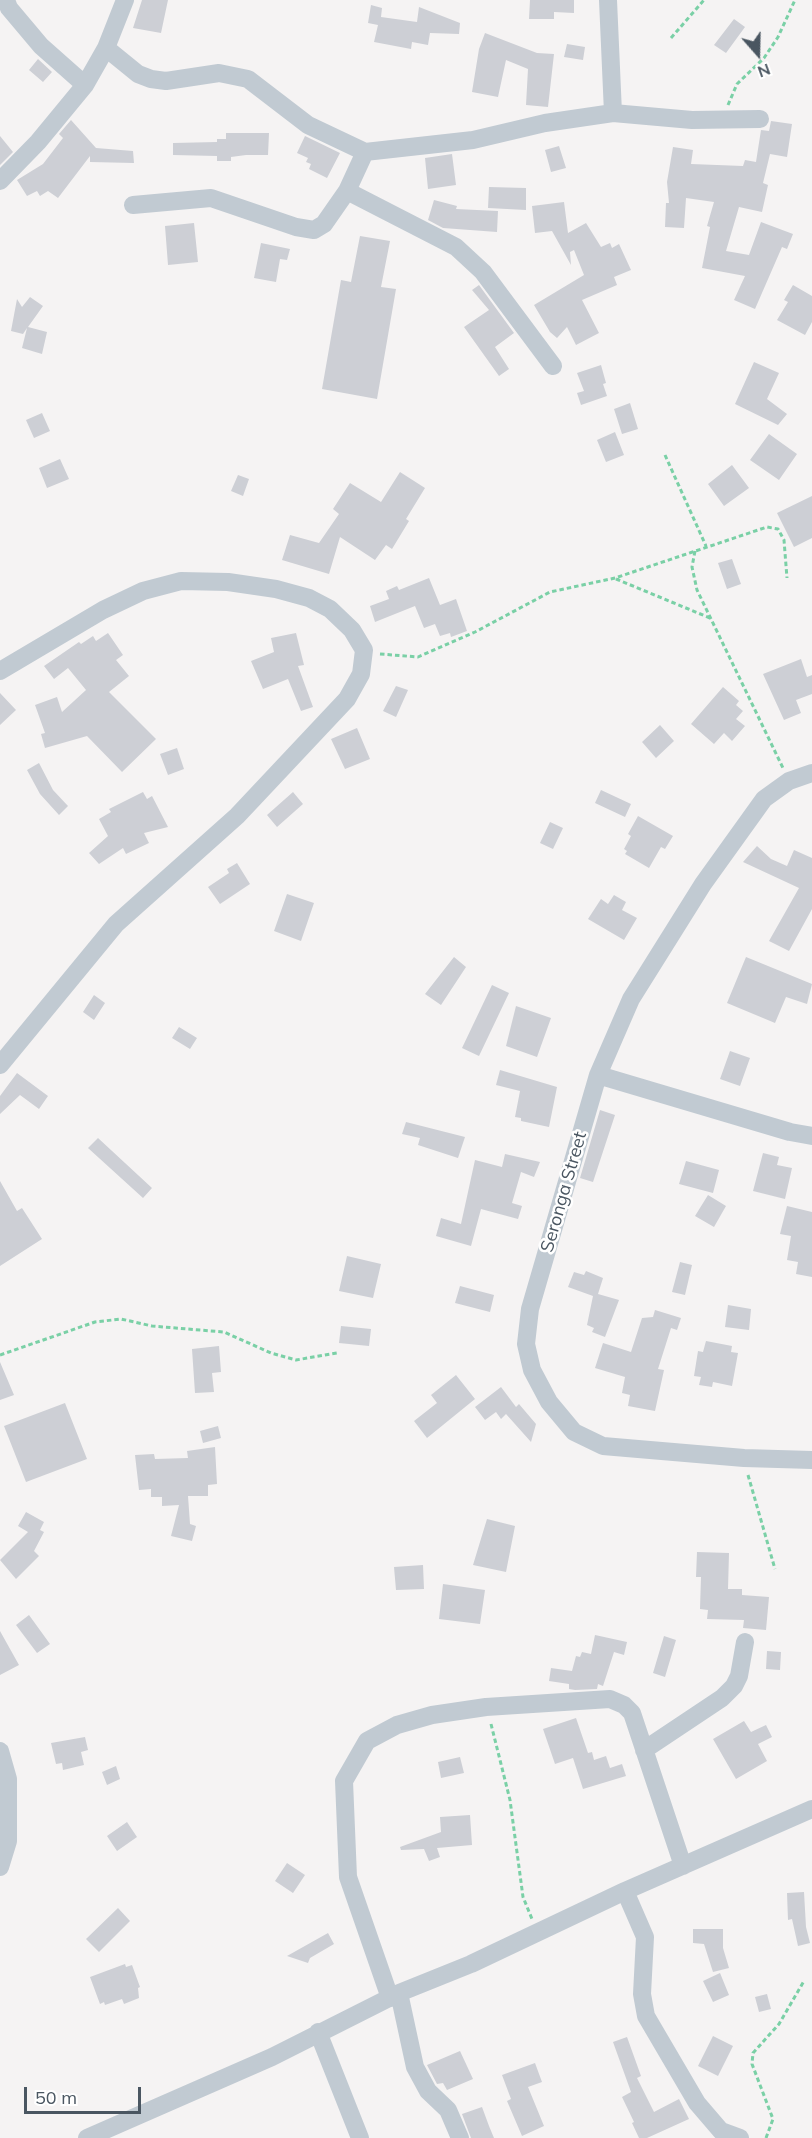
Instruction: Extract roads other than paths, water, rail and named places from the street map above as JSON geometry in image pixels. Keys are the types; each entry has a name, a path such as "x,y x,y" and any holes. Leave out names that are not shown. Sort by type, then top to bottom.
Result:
{"street":[{"path":"6,0 9,8 41,46 85,85"},
{"path":"0,181 38,142 85,85 106,48 125,0"},
{"path":"608,0 613,113"},
{"path":"106,48 138,74 151,79 166,81 219,73 248,79 308,125 365,152 473,140 545,123 613,113 721,120 760,119"},
{"path":"133,205 211,198 296,227 314,230 324,224 347,191 365,152"},
{"path":"347,191 456,247 483,272 553,366"},
{"path":"0,671 103,610 143,591 181,581 228,582 309,598 338,616 352,630 364,650 361,674 347,699 237,816 116,924 0,1065"},
{"name":"Seronga Street","path":"812,773 789,781 764,799 703,884 631,999 598,1075 530,1309 526,1344 532,1370 549,1402 574,1432 603,1446 744,1458 812,1460"},
{"path":"598,1075 790,1132 812,1136"},
{"path":"644,1750 722,1698 734,1686 739,1676 745,1642"},
{"path":"460,2138 448,2110 428,2091 415,2067 407,2023 394,1996 348,1877 344,1781 367,1741 397,1725 432,1715 486,1707 610,1699 624,1705 632,1713 683,1866"},
{"path":"0,1751 8,1779 8,1841 0,1866"},
{"path":"87,2138 272,2056 394,1996 471,1964 625,1891 812,1809"},
{"path":"625,1891 645,1937 642,1994 646,2016 697,2103 721,2135 740,2138"},
{"path":"318,2032 360,2138"}]}
